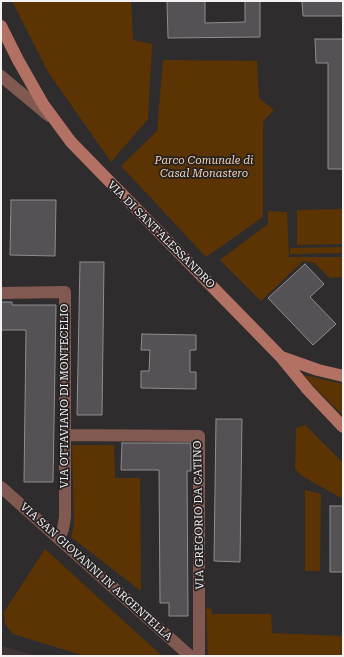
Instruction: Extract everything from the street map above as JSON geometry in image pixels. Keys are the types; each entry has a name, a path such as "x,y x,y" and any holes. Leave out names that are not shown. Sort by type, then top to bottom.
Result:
{"street":[{"name":"VIA DI SANT'ALESSANDRO","path":"1,26 18,60 56,122 71,142 103,177 280,356 308,390 343,427"},
{"path":"1,76 56,122"},
{"name":"VIA OTTAVIANO DI MONTECELIO","path":"1,293 65,292 65,517 63,530 59,540"},
{"path":"280,356 318,370 343,376"},
{"name":"VIA GREGORIO DA CATINO","path":"64,436 199,436 199,656"},
{"name":"VIA SAN GIOVANNI IN ARGENTELLA","path":"1,487 190,656"}],"shaded area":[{"path":"1,646 38,656 1,656"}],"green space":[{"path":"12,1 131,1 133,40 152,44 148,119 111,162 48,72"},
{"name":"Parco Comunale di Casal Monastero","path":"163,60 257,61 259,98 274,110 263,121 263,217 206,257 121,166 157,131"},
{"path":"343,209 343,244 297,245 297,210"},
{"path":"268,211 287,212 289,257 343,257 343,277 330,278 314,263 303,261 261,301 220,260 268,224"},
{"path":"343,247 343,253 290,254 290,248"},
{"path":"304,375 343,384 343,415 311,384"},
{"path":"305,425 343,463 343,499 302,476 295,469 296,428"},
{"path":"72,445 114,445 115,478 140,478 141,591 71,537 74,525"},
{"path":"305,490 321,494 320,571 305,571"},
{"path":"45,549 162,656 85,656 13,634 5,624 4,612"},
{"path":"211,608 212,614 271,614 272,633 343,636 343,656 208,656 206,609"}],"building":[{"path":"167,1 205,1 205,23 245,22 245,1 260,1 260,37 168,38"},
{"path":"302,1 343,1 343,16 303,16"},
{"path":"315,39 343,39 343,169 328,169 328,63 316,63"},
{"path":"11,200 56,200 55,256 10,255"},
{"path":"80,262 104,262 102,415 77,415"},
{"path":"305,264 324,284 310,297 336,324 313,345 268,298"},
{"path":"1,302 12,302 12,305 56,305 53,482 24,482 26,330 1,330"},
{"path":"142,334 196,335 196,350 190,350 190,372 196,372 196,389 141,388 141,371 149,371 150,350 141,350"},
{"path":"216,419 242,419 240,562 214,561"},
{"path":"122,443 191,443 191,471 187,471 188,616 169,616 169,603 160,603 159,470 121,470"},
{"path":"330,506 343,506 343,572 330,572"}]}
